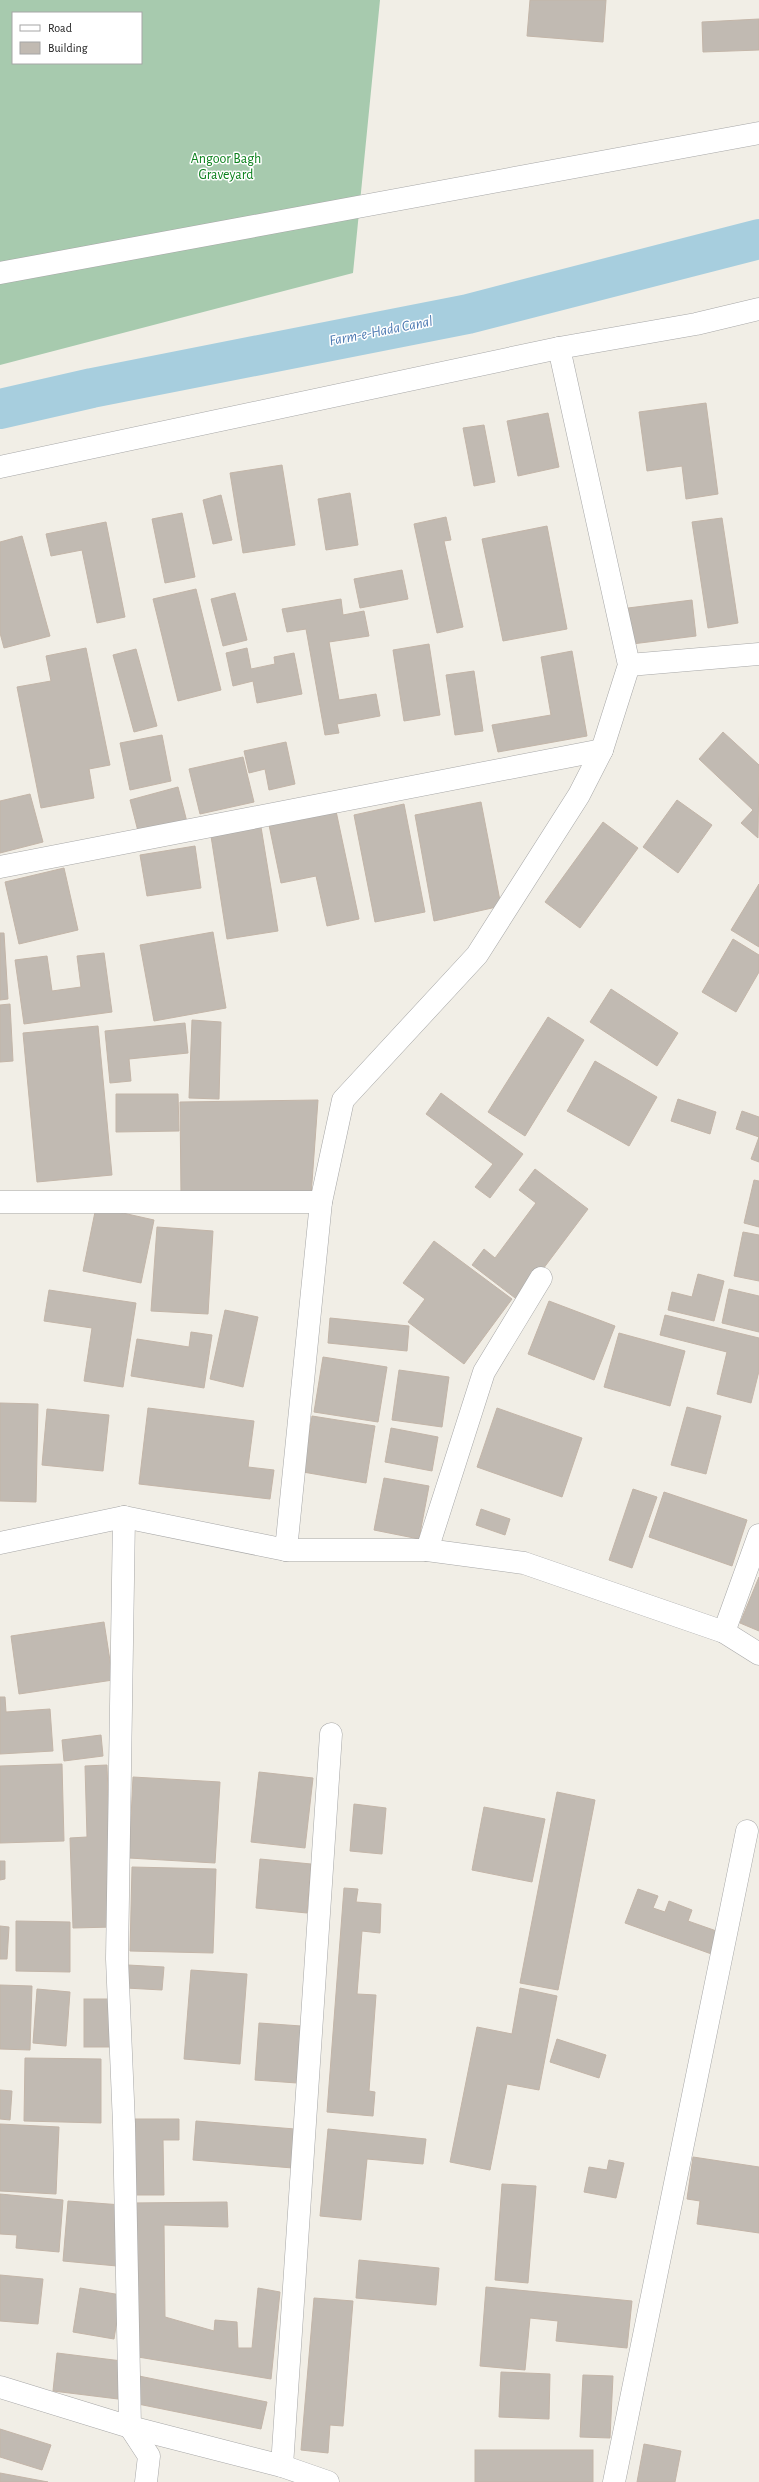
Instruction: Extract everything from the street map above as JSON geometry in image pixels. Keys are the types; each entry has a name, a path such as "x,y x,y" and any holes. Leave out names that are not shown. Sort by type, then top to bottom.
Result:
{"street":[{"path":"0,273 759,133"},
{"path":"0,467 559,348 696,324 759,309"},
{"path":"286,1550 321,1202 343,1100 476,955 579,795 602,750 628,665 559,348"},
{"path":"628,665 759,654"},
{"path":"0,868 602,750"},
{"path":"0,1202 321,1202"},
{"path":"427,1550 484,1372 541,1278"},
{"path":"124,1517 117,1959 124,2124 130,2428 149,2456 146,2482"},
{"path":"0,1543 124,1517 286,1550 427,1550 524,1563 724,1632 759,1654"},
{"path":"724,1632 759,1535"},
{"path":"282,2466 331,1734"},
{"path":"614,2482 747,1831"},
{"path":"0,2387 130,2428 282,2466 328,2482"}],"green space":[{"name":"Angoor Bagh Graveyard","path":"0,0 380,0 353,273 0,365"}],"building":[{"path":"530,0 606,0 603,42 527,36"},
{"path":"759,19 759,50 703,52 702,22"},
{"path":"706,403 718,494 686,499 682,466 647,471 639,412"},
{"path":"548,413 559,467 518,476 507,421"},
{"path":"484,425 495,482 474,486 463,428"},
{"path":"282,465 295,545 243,553 230,473"},
{"path":"350,493 358,545 326,550 318,499"},
{"path":"221,495 232,540 213,544 203,500"},
{"path":"182,513 195,577 165,583 152,519"},
{"path":"446,517 451,540 444,541 463,627 437,633 414,524"},
{"path":"722,518 738,623 708,628 692,522"},
{"path":"106,522 125,617 97,623 82,550 51,556 46,534"},
{"path":"547,526 567,629 503,641 482,539"},
{"path":"22,536 50,636 4,648 0,633 0,542"},
{"path":"402,570 408,599 360,608 354,579"},
{"path":"196,589 221,690 178,701 153,599"},
{"path":"235,593 247,640 223,646 211,599"},
{"path":"341,599 343,615 364,611 369,636 329,642 339,700 376,694 380,716 337,724 339,733 325,735 306,629 287,632 282,609"},
{"path":"692,600 696,636 632,644 628,608"},
{"path":"429,644 440,715 404,721 393,650"},
{"path":"86,648 110,765 89,769 94,798 41,808 17,687 51,681 46,656"},
{"path":"247,648 251,669 275,664 274,657 294,653 302,694 257,703 253,681 233,686 226,653"},
{"path":"136,649 157,726 134,732 113,655"},
{"path":"572,651 587,736 498,752 492,725 551,715 541,657"},
{"path":"474,671 483,731 455,735 446,675"},
{"path":"723,732 759,765 758,838 741,823 753,810 699,759"},
{"path":"162,735 171,781 130,790 120,743"},
{"path":"286,742 295,784 269,790 265,769 249,773 244,751"},
{"path":"243,757 254,802 200,814 189,769"},
{"path":"178,787 187,822 139,835 130,800"},
{"path":"30,794 43,842 0,853 0,801"},
{"path":"677,800 712,825 678,873 643,847"},
{"path":"481,802 501,906 434,921 415,815"},
{"path":"404,804 425,912 375,922 354,815"},
{"path":"336,811 359,919 327,926 316,876 281,883 269,825"},
{"path":"603,822 638,848 580,928 545,902"},
{"path":"261,827 278,931 227,939 211,836"},
{"path":"195,846 201,888 147,896 140,855"},
{"path":"64,868 78,930 19,944 5,882"},
{"path":"759,884 759,947 731,930"},
{"path":"213,932 226,1008 154,1021 140,945"},
{"path":"0,933 4,933 8,999 0,1000"},
{"path":"733,939 759,955 759,972 736,1012 702,992"},
{"path":"104,953 112,1012 24,1024 15,960 47,956 52,991 81,987 77,956"},
{"path":"611,989 678,1033 657,1066 590,1022"},
{"path":"10,1004 13,1061 0,1062 0,1005"},
{"path":"548,1017 584,1040 525,1136 488,1112"},
{"path":"192,1020 221,1022 219,1099 189,1098"},
{"path":"185,1023 188,1053 129,1059 131,1081 110,1083 105,1031"},
{"path":"98,1026 112,1175 37,1182 23,1033"},
{"path":"595,1061 657,1097 629,1146 567,1111"},
{"path":"441,1093 523,1154 490,1198 475,1187 493,1164 426,1114"},
{"path":"116,1094 178,1094 179,1131 116,1132"},
{"path":"678,1099 716,1112 710,1134 671,1121"},
{"path":"318,1100 311,1196 181,1196 180,1102"},
{"path":"742,1111 759,1117 759,1137 736,1129"},
{"path":"759,1137 759,1162 751,1159"},
{"path":"535,1169 588,1209 519,1301 472,1265 484,1249 495,1258 536,1203 519,1190"},
{"path":"754,1180 759,1181 759,1227 744,1223"},
{"path":"96,1207 154,1220 141,1283 83,1271"},
{"path":"157,1227 213,1231 208,1314 151,1311"},
{"path":"743,1232 759,1235 759,1281 734,1276"},
{"path":"434,1241 512,1299 464,1364 408,1322 425,1299 403,1283"},
{"path":"698,1274 724,1281 714,1321 668,1310 672,1292 692,1297"},
{"path":"729,1289 759,1296 759,1332 722,1323"},
{"path":"49,1290 136,1303 123,1387 84,1381 92,1328 44,1321"},
{"path":"549,1301 615,1326 594,1380 528,1354"},
{"path":"225,1310 258,1317 243,1387 210,1379"},
{"path":"665,1315 759,1338 759,1371 751,1403 717,1394 727,1352 660,1335"},
{"path":"330,1318 409,1326 407,1351 328,1343"},
{"path":"191,1332 212,1335 204,1388 131,1376 137,1339 189,1347"},
{"path":"619,1333 685,1351 670,1406 604,1387"},
{"path":"323,1357 387,1367 378,1422 314,1412"},
{"path":"399,1370 449,1377 442,1427 392,1420"},
{"path":"0,1403 38,1404 36,1502 0,1501"},
{"path":"687,1407 721,1416 706,1474 671,1465"},
{"path":"148,1408 254,1421 248,1467 274,1470 270,1499 139,1484"},
{"path":"497,1408 582,1438 562,1497 477,1467"},
{"path":"47,1409 109,1415 103,1471 42,1465"},
{"path":"312,1416 375,1426 366,1483 303,1472"},
{"path":"391,1428 438,1437 432,1471 385,1462"},
{"path":"384,1478 429,1486 419,1539 374,1530"},
{"path":"633,1489 657,1497 632,1568 609,1560"},
{"path":"664,1492 747,1520 732,1566 649,1537"},
{"path":"481,1509 510,1519 505,1535 476,1525"},
{"path":"759,1577 759,1631 740,1623"},
{"path":"104,1622 113,1680 19,1694 11,1636"},
{"path":"0,1697 5,1697 6,1712 50,1709 53,1751 0,1754"},
{"path":"101,1735 103,1756 64,1761 62,1740"},
{"path":"62,1764 64,1841 0,1843 0,1766"},
{"path":"107,1765 113,1927 73,1928 70,1838 87,1837 85,1766"},
{"path":"259,1772 313,1778 305,1848 251,1842"},
{"path":"133,1777 220,1782 215,1863 129,1858"},
{"path":"557,1792 595,1800 558,1990 520,1983"},
{"path":"354,1804 386,1808 382,1854 350,1851"},
{"path":"484,1807 545,1819 532,1882 472,1870"},
{"path":"260,1859 311,1864 307,1913 256,1908"},
{"path":"0,1861 5,1861 5,1879 0,1880"},
{"path":"132,1867 216,1869 213,1953 130,1951"},
{"path":"344,1888 358,1889 356,1902 381,1904 380,1933 362,1931 357,1994 376,1995 369,2091 375,2092 373,2116 327,2112"},
{"path":"638,1889 658,1896 653,1908 665,1912 669,1901 692,1910 688,1921 725,1934 717,1956 625,1923"},
{"path":"16,1921 70,1922 70,1972 16,1971"},
{"path":"0,1926 9,1927 7,1959 0,1959"},
{"path":"128,1965 164,1967 162,1990 126,1988"},
{"path":"191,1970 247,1974 240,2064 184,2059"},
{"path":"0,1985 32,1986 30,2050 0,2049"},
{"path":"520,1988 557,1996 539,2090 507,2084 490,2170 450,2162 477,2027 512,2034"},
{"path":"37,1989 70,1992 66,2046 33,2043"},
{"path":"84,1999 112,1999 112,2047 84,2047"},
{"path":"259,2023 301,2026 297,2083 255,2080"},
{"path":"557,2039 606,2055 599,2078 550,2062"},
{"path":"25,2058 101,2059 101,2123 24,2121"},
{"path":"0,2090 12,2091 10,2120 0,2119"},
{"path":"130,2119 179,2119 179,2140 163,2140 164,2195 131,2195"},
{"path":"196,2121 295,2129 293,2168 193,2160"},
{"path":"0,2124 59,2127 56,2194 0,2191"},
{"path":"328,2129 426,2139 423,2164 367,2159 361,2220 320,2216"},
{"path":"693,2157 759,2167 759,2233 697,2224 700,2201 687,2199"},
{"path":"609,2160 624,2163 616,2198 584,2192 589,2167 607,2170"},
{"path":"502,2184 536,2186 528,2283 495,2280"},
{"path":"0,2194 63,2200 59,2252 16,2248 17,2235 0,2234"},
{"path":"68,2201 122,2205 117,2266 63,2261"},
{"path":"227,2202 228,2227 164,2225 165,2317 214,2331 215,2320 237,2322 238,2348 252,2348 258,2288 280,2292 271,2379 138,2357 131,2203"},
{"path":"359,2260 439,2268 436,2305 356,2298"},
{"path":"0,2275 43,2279 38,2324 0,2321"},
{"path":"486,2287 632,2301 627,2348 556,2341 558,2321 530,2318 525,2370 480,2366"},
{"path":"80,2288 121,2295 114,2339 73,2332"},
{"path":"314,2298 353,2301 343,2426 330,2425 328,2453 301,2450"},
{"path":"57,2353 122,2361 118,2399 53,2391"},
{"path":"501,2372 550,2374 549,2419 499,2417"},
{"path":"583,2375 613,2376 610,2438 580,2437"},
{"path":"139,2376 267,2402 261,2429 133,2403"},
{"path":"0,2429 51,2445 42,2470 0,2457"},
{"path":"644,2444 681,2451 675,2482 637,2482"},
{"path":"475,2450 593,2450 593,2482 475,2482"},
{"path":"0,2473 48,2482 0,2482"}],"waterway":[{"name":"Farm-e-Hada Canal","path":"0,409 92,388 468,314 759,239"}]}
